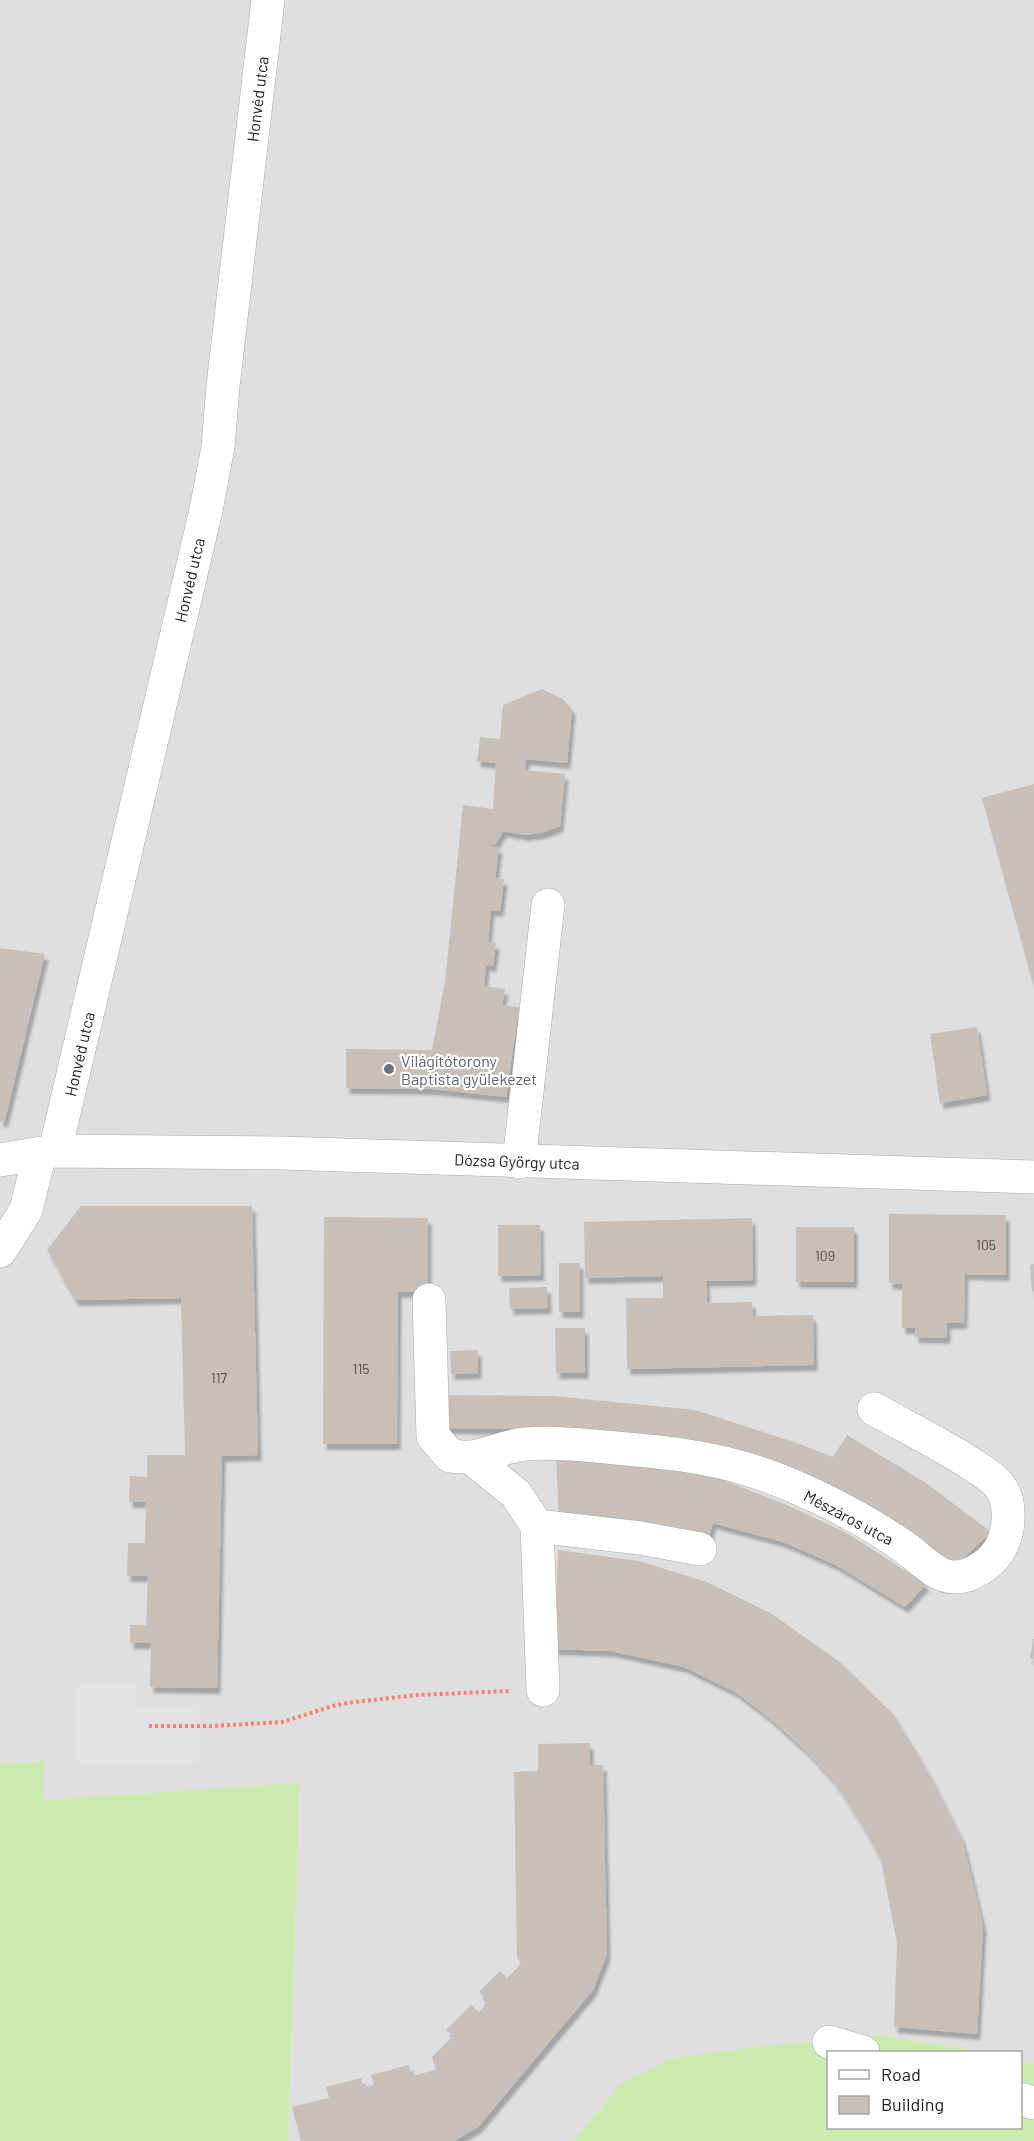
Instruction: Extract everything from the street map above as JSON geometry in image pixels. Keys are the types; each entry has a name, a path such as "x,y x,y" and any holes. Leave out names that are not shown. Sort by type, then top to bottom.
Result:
{"street":[{"name":"Honvéd utca","path":"0,1251 26,1210 47,1152 65,1117 203,522 218,447 223,386 268,0"},
{"path":"519,1162 548,905"},
{"name":"Dózsa György utca","path":"0,1160 47,1152 280,1153 1034,1177"},
{"path":"429,1300 433,1436 450,1456 470,1457 516,1494 537,1526 543,1690"},
{"name":"Mészáros utca","path":"470,1457 524,1444 589,1445 705,1458 751,1470 826,1503 882,1533 940,1574 951,1578 962,1577 974,1572 993,1560 1005,1542 1008,1520 1008,1506 998,1484 956,1454 874,1409"},
{"path":"537,1526 640,1538 700,1549"},
{"path":"829,2042 860,2051"}],"path":[{"path":"149,1726 212,1726 282,1722 356,1702 475,1691 543,1690"}],"shaded area":[{"path":"0,0 1034,0 1034,2064 1022,2060 1022,2051 977,2051 881,2035 621,2083 573,2141 288,2141 300,1784 42,1800 44,1761 0,1764"},
{"path":"77,1685 136,1685 136,1706 199,1706 199,1763 77,1763"}],"green space":[{"path":"44,1761 43,1800 300,1783 288,2141 0,2141 0,1764"},
{"path":"881,2035 977,2051 827,2051 827,2129 1022,2129 1022,2060 1034,2064 1034,2141 573,2141 621,2083 674,2058"}],"building":[{"path":"542,689 563,699 572,709 567,763 526,759 525,770 565,774 560,826 541,833 524,835 503,831 495,845 473,844 499,847 495,878 504,879 500,911 491,910 488,942 496,943 493,966 486,965 484,986 505,989 502,1005 519,1007 506,1097 432,1089 346,1088 346,1049 432,1050 445,982 463,805 493,809 496,763 477,761 480,737 500,739 503,705"},
{"path":"1034,784 1034,984 1033,984 982,798"},
{"path":"0,948 45,954 5,1120 0,1122"},
{"path":"977,1027 987,1095 940,1103 930,1034"},
{"path":"81,1206 252,1206 258,1455 222,1456 217,1688 150,1687 151,1643 130,1643 130,1625 146,1625 148,1576 127,1576 128,1543 145,1543 146,1502 129,1502 130,1476 147,1477 147,1455 185,1455 181,1298 75,1300 47,1250"},
{"path":"889,1214 1006,1215 1006,1275 965,1274 964,1323 947,1323 947,1338 915,1337 915,1328 902,1328 902,1284 889,1283"},
{"path":"324,1217 428,1218 428,1291 398,1292 397,1444 323,1444"},
{"path":"752,1218 753,1280 706,1281 707,1303 752,1302 753,1316 813,1315 814,1365 627,1369 626,1298 663,1298 663,1276 585,1278 584,1222"},
{"path":"498,1225 540,1225 541,1275 498,1276"},
{"path":"796,1227 854,1227 854,1282 796,1282"},
{"path":"559,1263 580,1263 580,1312 559,1312"},
{"path":"1034,1264 1034,1291 1032,1292 1030,1265"},
{"path":"547,1287 548,1308 510,1309 509,1288"},
{"path":"555,1328 585,1328 585,1373 556,1373"},
{"path":"478,1350 478,1373 451,1374 450,1351"},
{"path":"443,1395 553,1396 695,1410 833,1457 847,1435 926,1483 991,1532 947,1573 816,1486 548,1429 445,1428"},
{"path":"556,1458 637,1461 724,1480 789,1506 847,1533 926,1584 905,1607 836,1565 783,1542 713,1523 708,1539 559,1520"},
{"path":"558,1550 639,1561 707,1582 772,1614 841,1663 894,1715 928,1772 962,1839 983,1926 977,2034 894,2027 897,1944 881,1860 833,1780 805,1750 767,1716 735,1692 684,1667 611,1651 554,1649"},
{"path":"1034,1639 1034,1659 1030,1658"},
{"path":"590,1743 590,1765 603,1765 607,1954 593,1990 478,2127 454,2141 301,2141 292,2107 329,2098 326,2087 361,2078 363,2087 374,2085 371,2075 409,2065 411,2076 436,2070 432,2057 453,2036 446,2030 471,2005 479,2012 488,2001 479,1992 500,1971 507,1978 522,1963 517,1958 514,1772 538,1771 538,1744"}],"place":[{"name":"Világítótorony Baptista gyülekezet","path":"389,1069"}]}
